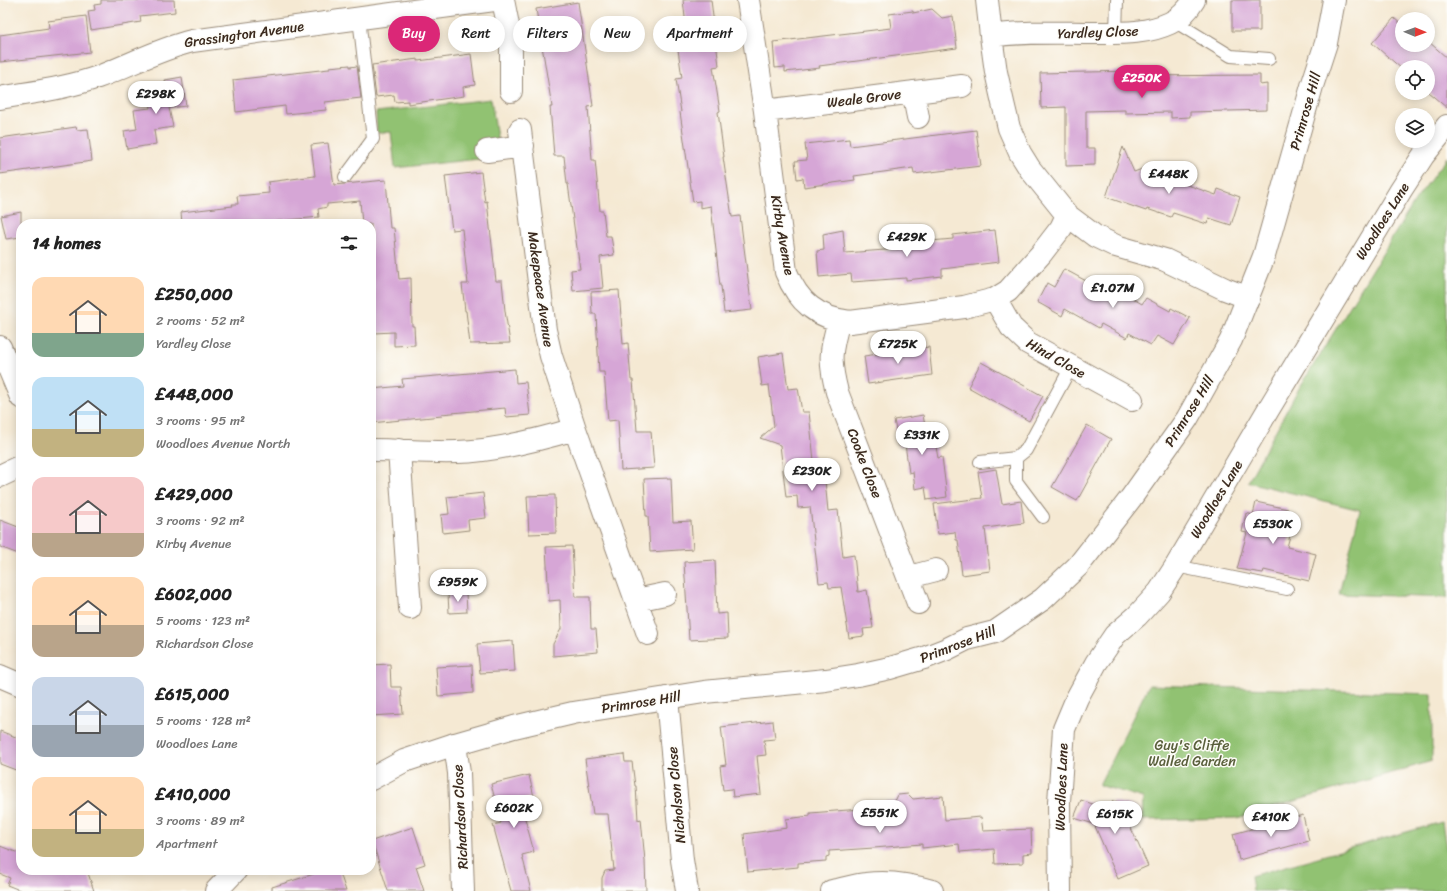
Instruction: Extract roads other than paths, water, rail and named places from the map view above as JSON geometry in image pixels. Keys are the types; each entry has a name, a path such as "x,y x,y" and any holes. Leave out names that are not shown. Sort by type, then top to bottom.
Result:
{"street":[{"name":"Grassington Avenue","path":"0,98 82,82 115,70 163,49 192,41 359,18 391,7 494,0"},
{"path":"503,0 511,40 511,91"},
{"name":"Kirby Avenue","path":"748,0 765,111 786,272 801,299 807,305 839,321 861,322 964,307 995,299 1008,291 1041,254 1061,228 1067,215"},
{"path":"988,0 991,36 1002,103 1012,134 1020,153 1030,169 1067,215 1095,236 1116,246 1165,260 1225,289 1249,298"},
{"name":"Yardley Close","path":"991,36 1008,34 1116,33 1137,32 1154,29 1174,21 1186,12 1194,0"},
{"name":"Primrose Hill","path":"376,776 404,761 455,744 514,727 573,713 704,692 826,680 890,668 924,658 967,639 995,632 1044,599 1078,566 1131,498 1187,418 1231,340 1249,298 1264,256 1312,86 1326,43 1334,0"},
{"name":"Weale Grove","path":"765,111 962,86"},
{"path":"914,92 918,117"},
{"name":"Woodloes Lane","path":"1060,891 1059,802 1064,729 1077,698 1096,663 1115,635 1137,616 1159,592 1176,566 1397,196 1423,156 1447,126"},
{"name":"Makepeace Avenue","path":"487,151 522,138 545,330 551,356 575,429 648,634"},
{"name":"Hind Close","path":"995,299 1006,320 1028,343 1132,400"},
{"name":"Cooke Close","path":"839,321 832,349 831,361 837,392 918,603"},
{"path":"0,347 16,385"},
{"path":"376,450 459,452 487,449 545,438 575,429"},
{"path":"399,450 410,608"},
{"path":"0,476 16,468"},
{"path":"909,577 936,570"},
{"path":"636,600 665,594"},
{"path":"0,676 16,683"},
{"name":"Nicholson Close","path":"667,698 682,860 688,891"},
{"name":"Richardson Close","path":"455,744 459,773 463,891"},
{"path":"216,891 231,875"},
{"path":"832,891 868,884 887,887 911,886 932,891"}],"lane":[{"path":"1116,33 1117,0"},
{"path":"345,177 373,139 359,18"},
{"path":"1174,21 1231,56 1269,59"},
{"path":"980,462 1016,458 1026,450 1071,367"},
{"path":"1016,458 1016,481 1043,517"},
{"path":"1176,566 1287,589"}],"park label":[{"name":"Guy's Cliffe Walled Garden","path":"1192,754"}]}
